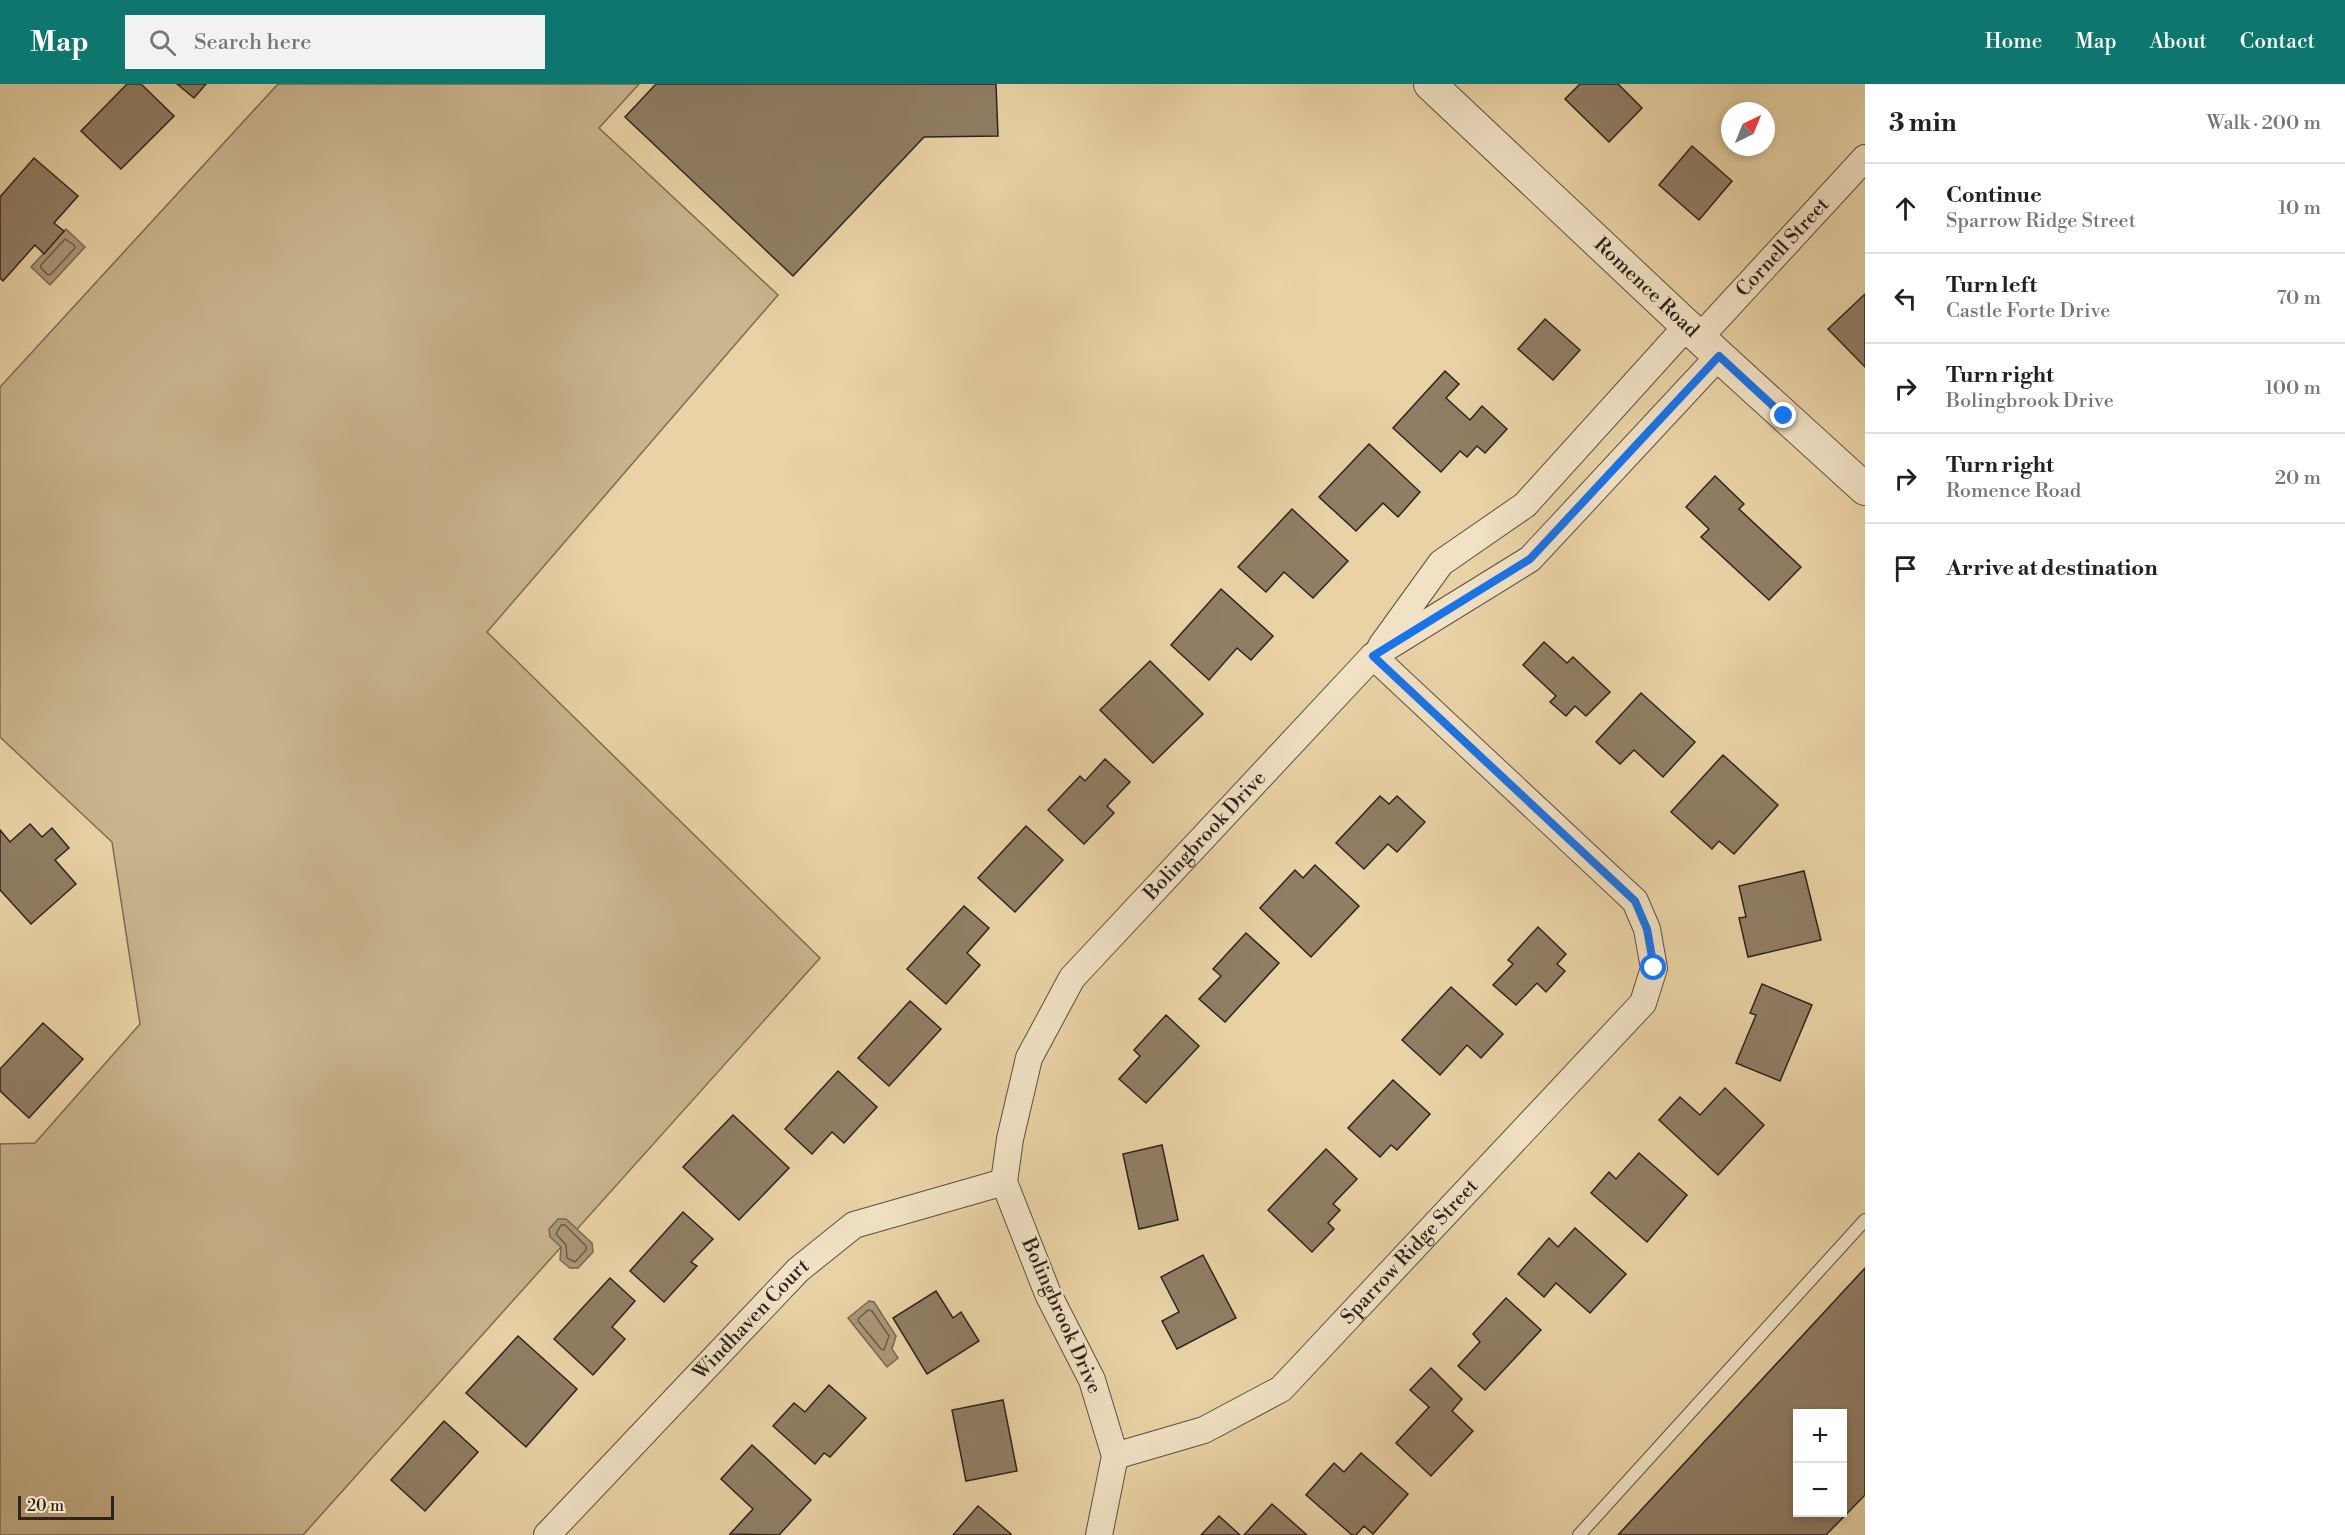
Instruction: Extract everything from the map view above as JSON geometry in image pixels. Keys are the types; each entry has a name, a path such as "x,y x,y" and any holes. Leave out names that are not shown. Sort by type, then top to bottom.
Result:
{"street":[{"name":"Romence Road","path":"1430,84 1702,340 1865,489"},
{"name":"Cornell Street","path":"1702,340 1865,158"},
{"name":"Bolingbrook Drive","path":"1115,1456 1092,1380 1047,1294 1004,1182 1010,1139 1029,1058 1072,978 1373,656 1530,559 1702,340"},
{"path":"1373,656 1441,563 1525,505 1702,340"},
{"name":"Sparrow Ridge Street","path":"1115,1456 1204,1430 1281,1389 1643,1003 1654,968 1647,929 1635,901 1373,656"},
{"name":"Windhaven Court","path":"547,1535 798,1270 854,1225 1004,1182"},
{"path":"1099,1535 1115,1456"}],"lane":[{"path":"1579,1535 1865,1220"}],"shaded area":[{"path":"278,84 639,84 599,128 778,295 487,632 820,958 303,1535 0,1535 0,1144 35,1143 140,1024 112,842 0,737 0,387"}],"water":[{"path":"66,229 85,247 50,285 31,267"},
{"path":"558,1219 566,1219 592,1243 593,1252 578,1268 570,1268 560,1260 561,1247 550,1237 549,1229"},
{"path":"869,1301 874,1302 896,1336 892,1349 898,1358 887,1367 848,1318"}],"building":[{"path":"127,84 141,84 174,116 121,169 81,131"},
{"path":"177,84 206,84 194,98"},
{"path":"656,84 996,84 998,136 924,137 793,276 625,117"},
{"path":"1580,84 1618,84 1642,108 1609,142 1565,99"},
{"path":"1692,146 1732,181 1699,220 1659,185"},
{"path":"34,158 78,196 54,223 64,231 44,254 35,245 3,281 0,278 0,197"},
{"path":"1865,294 1865,367 1828,329"},
{"path":"1545,319 1580,350 1553,380 1518,349"},
{"path":"1445,371 1459,384 1446,398 1470,420 1482,406 1507,429 1485,453 1477,446 1467,457 1460,451 1441,472 1393,428"},
{"path":"1369,444 1420,492 1398,517 1383,503 1356,531 1319,497"},
{"path":"1715,476 1744,504 1739,509 1801,567 1769,600 1701,537 1709,529 1686,507"},
{"path":"1292,509 1348,561 1313,598 1284,572 1266,592 1238,567"},
{"path":"1221,589 1273,636 1251,660 1237,648 1209,680 1171,645"},
{"path":"1544,642 1567,663 1573,657 1610,692 1586,716 1575,706 1566,716 1550,702 1556,696 1523,665"},
{"path":"1150,661 1203,714 1153,763 1100,710"},
{"path":"1641,693 1695,742 1663,777 1634,750 1620,764 1596,742"},
{"path":"1723,755 1778,805 1734,854 1719,841 1712,849 1671,812"},
{"path":"1105,759 1130,782 1107,806 1114,813 1084,844 1048,810 1080,776 1085,781"},
{"path":"1380,796 1389,804 1397,796 1425,822 1397,852 1388,844 1364,869 1336,843"},
{"path":"30,824 42,837 52,828 69,848 55,860 76,884 31,924 0,890 0,830 10,842"},
{"path":"1026,826 1063,860 1015,912 978,878"},
{"path":"1315,865 1359,906 1311,957 1260,908 1295,870 1303,878"},
{"path":"1804,871 1821,940 1748,957 1739,918 1746,917 1739,886"},
{"path":"964,906 989,928 967,953 980,965 946,1004 907,969"},
{"path":"1538,927 1566,954 1557,964 1565,971 1546,992 1537,983 1516,1005 1493,985 1513,964 1508,960"},
{"path":"1246,933 1279,963 1225,1022 1199,999 1221,976 1213,969"},
{"path":"1762,984 1812,1005 1780,1081 1736,1063 1756,1015 1750,1013"},
{"path":"1451,987 1503,1034 1481,1058 1467,1045 1440,1075 1402,1040"},
{"path":"910,1001 941,1029 889,1086 858,1058"},
{"path":"1166,1015 1199,1046 1146,1103 1119,1079 1140,1056 1134,1050"},
{"path":"43,1023 83,1059 29,1118 0,1091 0,1069"},
{"path":"838,1071 877,1107 844,1143 832,1132 812,1154 785,1129"},
{"path":"1393,1080 1430,1114 1397,1150 1391,1145 1380,1157 1348,1128"},
{"path":"1725,1088 1764,1125 1718,1175 1659,1120 1680,1097 1700,1115"},
{"path":"733,1115 789,1168 739,1220 683,1167"},
{"path":"1162,1145 1178,1220 1139,1229 1123,1154"},
{"path":"1326,1149 1357,1179 1333,1204 1340,1210 1328,1223 1334,1229 1312,1252 1268,1210"},
{"path":"1639,1153 1687,1195 1647,1242 1591,1193 1609,1172 1616,1179"},
{"path":"683,1212 713,1239 691,1262 697,1266 664,1302 630,1271"},
{"path":"1575,1228 1626,1274 1590,1313 1556,1283 1544,1297 1518,1274 1549,1238 1558,1247"},
{"path":"1203,1255 1236,1318 1177,1349 1162,1321 1179,1312 1161,1277"},
{"path":"1865,1268 1865,1495 1847,1513 1847,1409 1793,1409 1793,1517 1844,1517 1826,1535 1618,1535"},
{"path":"610,1278 635,1301 612,1327 625,1339 593,1375 554,1339"},
{"path":"936,1291 953,1318 961,1312 979,1341 927,1374 893,1318"},
{"path":"1506,1298 1541,1330 1485,1390 1458,1366 1480,1342 1473,1334"},
{"path":"518,1336 577,1389 526,1447 466,1393"},
{"path":"1431,1368 1462,1399 1452,1411 1473,1431 1431,1476 1396,1443 1429,1407 1410,1390"},
{"path":"829,1385 866,1418 830,1457 824,1453 815,1464 773,1426 794,1403 805,1412"},
{"path":"1003,1400 1017,1471 966,1481 952,1410"},
{"path":"444,1421 478,1452 425,1511 391,1480"},
{"path":"752,1445 811,1500 779,1535 730,1534 753,1509 721,1479"},
{"path":"1361,1453 1408,1494 1373,1534 1364,1526 1356,1535 1352,1535 1306,1495 1334,1463 1344,1472"},
{"path":"1272,1504 1307,1535 1244,1535"},
{"path":"978,1506 1011,1534 1011,1535 953,1535"},
{"path":"1219,1516 1240,1535 1201,1535"}],"route":[{"path":"1654,968 1647,929 1635,901 1373,656 1530,559 1719,356 1784,416"}]}
